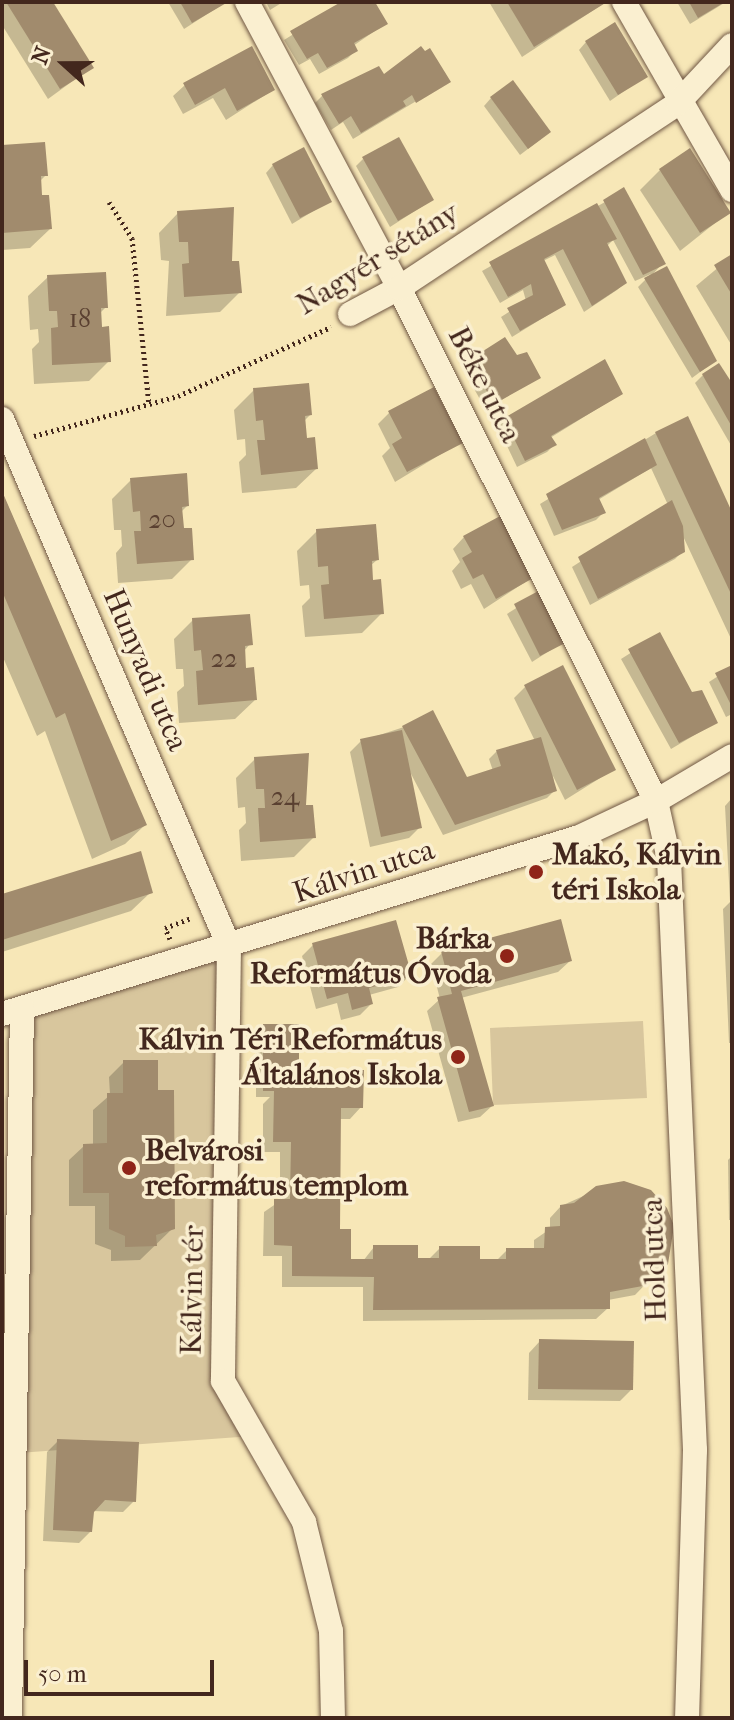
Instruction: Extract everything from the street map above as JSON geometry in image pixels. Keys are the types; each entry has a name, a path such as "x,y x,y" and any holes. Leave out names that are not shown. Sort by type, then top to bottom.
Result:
{"street":[{"name":"Béke utca","path":"247,2 399,288 656,801"},
{"path":"624,2 678,103 732,190"},
{"name":"Nagyér sétány","path":"350,314 399,288 678,103 732,45"},
{"name":"Hunyadi utca","path":"2,419 229,946"},
{"name":"Kálvin utca","path":"12,1011 579,837 656,801 732,756"},
{"name":"Hold utca","path":"656,801 669,859 695,1450 687,1718"},
{"name":"Kálvin tér","path":"229,946 223,1381 304,1522 331,1631 333,1718"},
{"path":"10,1718 12,1011"}],"path":[{"path":"109,202 132,238 149,404"},
{"name":"Nagyér sétány","path":"12,442 149,404 317,337 350,314"}],"shaded area":[{"path":"229,946 223,1380 253,1436 18,1453 22,1008"},
{"path":"643,1021 647,1098 493,1105 490,1028"}],"building":[{"path":"6,2 53,2 94,68 60,89"},
{"path":"180,2 228,2 192,23"},
{"path":"341,2 375,2 388,24 354,43 358,51 327,68 318,53 307,59 290,31"},
{"path":"507,2 607,2 534,47"},
{"path":"689,2 725,2 698,18"},
{"path":"615,22 648,77 618,95 585,41"},
{"path":"252,46 275,90 237,111 225,88 195,105 183,83"},
{"path":"421,46 425,51 430,48 451,82 416,103 412,95 403,101 406,106 361,133 351,116 339,124 321,94 379,66 384,74"},
{"path":"513,80 551,132 528,149 490,97"},
{"path":"399,137 434,200 398,221 362,157"},
{"path":"45,142 48,176 41,176 42,195 49,195 52,229 2,233 2,145"},
{"path":"304,147 332,202 300,218 272,164"},
{"path":"690,148 731,213 700,233 659,169"},
{"path":"624,187 666,264 643,275 603,200"},
{"path":"597,203 617,239 607,243 627,283 592,306 563,249 544,259 566,305 520,331 507,308 533,295 531,284 508,297 489,262"},
{"path":"234,207 232,261 239,261 242,293 184,297 182,264 189,263 188,242 179,242 177,211"},
{"path":"732,254 732,295 714,265"},
{"path":"667,266 717,361 700,372 644,278"},
{"path":"106,272 108,308 101,308 102,327 109,326 111,362 52,365 51,328 58,327 57,311 49,311 47,275"},
{"path":"505,337 517,355 527,352 541,378 494,404 469,360"},
{"path":"605,359 623,394 551,436 557,445 525,461 504,418"},
{"path":"719,363 732,383 732,427 702,374"},
{"path":"309,383 312,415 305,416 307,438 315,437 318,469 261,475 257,440 265,440 263,420 256,421 253,388"},
{"path":"434,387 463,443 407,472 392,444 402,438 388,411"},
{"path":"688,416 732,512 732,596 655,432"},
{"path":"645,438 657,465 599,498 606,513 562,530 546,494"},
{"path":"187,473 189,506 182,507 184,528 192,528 194,560 137,564 134,531 141,531 140,511 133,512 130,478"},
{"path":"2,491 147,825 111,841 65,713 56,718 2,591"},
{"path":"672,500 683,526 685,552 598,599 578,557"},
{"path":"502,515 535,577 496,599 483,574 473,579 462,558 472,552 463,536"},
{"path":"376,524 379,560 372,561 373,580 381,579 384,614 324,619 321,585 329,584 328,566 318,567 316,529"},
{"path":"544,588 571,640 540,656 514,604"},
{"path":"250,614 253,645 245,646 246,668 254,667 257,700 198,705 196,671 203,670 201,650 194,651 192,618"},
{"path":"660,632 692,692 702,690 718,723 679,743 628,649"},
{"path":"563,665 616,770 577,790 524,685"},
{"path":"732,665 732,707 715,673"},
{"path":"433,710 467,777 501,766 496,750 541,737 557,791 455,825 402,726"},
{"path":"402,730 422,828 381,837 360,739"},
{"path":"309,753 306,805 313,805 316,838 260,842 258,808 265,808 264,789 256,789 254,757"},
{"path":"141,851 153,893 2,940 2,894"},
{"name":"Bárka Református Óvoda","path":"561,919 572,961 461,991 494,1106 469,1112 437,997 452,994 441,951"},
{"path":"396,920 412,976 369,988 373,1004 352,1010 348,993 327,999 312,943"},
{"path":"263,1024 299,1024 299,1070 364,1070 363,1108 341,1108 340,1229 351,1229 351,1259 373,1259 373,1245 418,1245 418,1258 439,1258 439,1246 480,1246 480,1259 506,1259 506,1248 544,1248 545,1227 560,1226 560,1205 574,1203 596,1186 624,1181 651,1190 667,1208 674,1226 668,1264 648,1285 610,1292 610,1309 373,1310 374,1277 292,1276 292,1246 274,1245 274,1199 290,1199 291,1142 273,1142 274,1091 263,1091"},
{"name":"Belvárosi református templom","path":"123,1060 158,1060 158,1090 174,1090 175,1229 156,1235 157,1246 125,1247 125,1236 109,1229 109,1193 83,1193 83,1144 107,1143 107,1093 123,1093"},
{"path":"539,1339 634,1341 633,1390 538,1389"},
{"path":"57,1439 139,1442 136,1502 105,1500 94,1512 92,1532 53,1530"}],"place":[{"name":"Makó, Kálvin téri Iskola","path":"536,872"},
{"name":"Bárka Református Óvoda","path":"507,956"},
{"name":"Kálvin Téri Református Általános Iskola","path":"458,1057"},
{"name":"Belvárosi református templom","path":"129,1168"}]}
